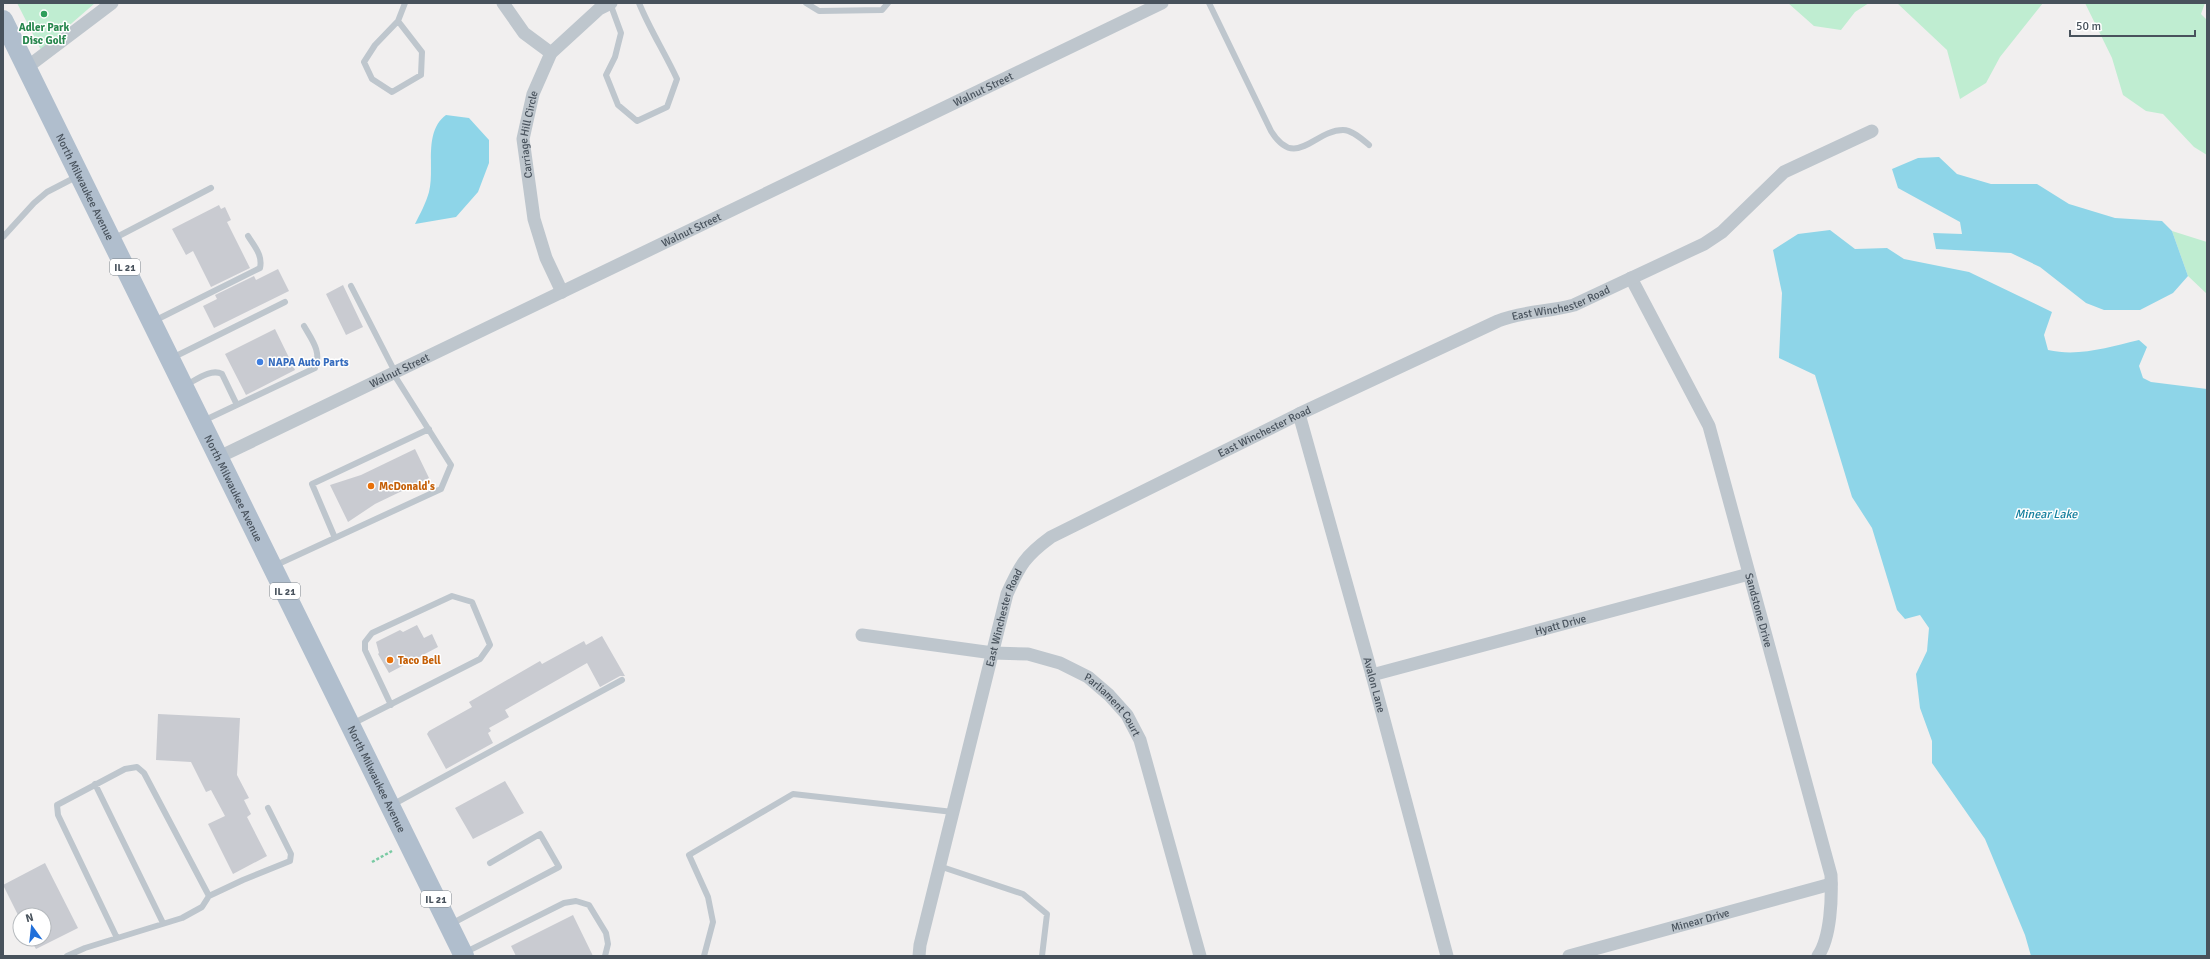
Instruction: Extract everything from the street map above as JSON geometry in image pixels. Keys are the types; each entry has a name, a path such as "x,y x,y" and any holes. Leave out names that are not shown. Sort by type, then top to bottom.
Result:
{"main road":[{"name":"North Milwaukee Avenue","path":"3,20 464,955"}],"street":[{"path":"26,68 112,3"},
{"path":"503,3 524,33 551,53"},
{"name":"Carriage Hill Circle","path":"562,292 546,258 534,219 523,139 533,94 551,53 583,22 599,9 610,3"},
{"name":"Walnut Street","path":"219,457 1162,3"},
{"name":"East Winchester Road","path":"919,956 920,945 1008,594 1019,566 1032,551 1051,537 1299,414 1498,321 1517,313 1555,310 1574,305 1710,240 1722,232 1784,172 1872,131"},
{"name":"Sandstone Drive","path":"1631,278 1708,426 1749,574 1824,848 1831,884 1828,924 1818,956"},
{"name":"Avalon Lane","path":"1299,414 1372,676 1447,956"},
{"name":"Hyatt Drive","path":"1372,676 1749,574"},
{"name":"Parliament Court","path":"862,635 993,653 1028,654 1060,663 1088,677 1109,695 1127,715 1140,740 1200,956"},
{"name":"Minear Drive","path":"1570,956 1831,884"}],"lane":[{"path":"398,21 422,52 421,75 392,92 372,80 364,62 375,45 398,21 406,3"},
{"path":"610,3 621,33 615,57 606,75 618,105 637,121 667,107 677,79 666,54 650,30 639,3"},
{"path":"806,3 819,11 882,10 888,3"},
{"path":"1209,3 1270,131 1278,142 1286,147 1296,148 1306,146 1334,132 1344,130 1360,137 1369,145"},
{"path":"3,237 34,203 47,192 79,175"},
{"path":"112,240 212,188"},
{"path":"152,322 260,268 260,255 248,236"},
{"path":"273,566 441,489 451,464 394,373 351,286"},
{"path":"170,358 285,302"},
{"path":"202,421 315,368 319,360 316,349 304,326"},
{"path":"184,386 217,371 222,374 237,405"},
{"path":"336,538 312,484 429,429"},
{"path":"351,725 480,659 490,645 472,602 452,596 372,633 365,642 365,650 390,705"},
{"path":"390,806 622,680"},
{"path":"118,938 58,815 57,805 95,784 131,768 136,767 144,773 210,896"},
{"path":"95,784 163,923"},
{"path":"704,956 713,922 708,897 689,855 793,794 953,812"},
{"path":"67,956 163,923 182,918 202,907 210,896 243,880 290,861 292,854 268,808"},
{"path":"449,925 559,867 540,834 490,863"},
{"path":"940,866 1023,894 1047,914 1042,956"},
{"path":"464,955 564,903 576,901 589,905 606,933 608,944 605,956"}],"path":[{"path":"372,862 408,843"}],"green space":[{"path":"17,3 95,3 41,50"},
{"path":"1788,3 1869,3 1855,12 1841,30 1814,26"},
{"path":"1897,3 2043,3 2000,57 1986,83 1960,99 1947,50"},
{"path":"2085,3 2205,3 2201,14 2207,20 2207,155 2194,147 2163,114 2146,111 2123,95 2112,58"},
{"path":"2172,231 2207,242 2207,294 2188,276"}],"water":[{"path":"446,115 469,118 489,140 489,163 478,192 456,217 415,224 429,192 431,182 431,151 434,131 439,122"},
{"path":"1939,157 1957,174 1991,184 2037,184 2069,204 2115,218 2162,221 2172,231 2188,276 2173,293 2140,310 2104,310 2086,303 2040,267 2011,253 1936,249 1933,233 1962,234 1960,222 1898,188 1892,169 1918,158"},
{"name":"Minear Lake","path":"1830,230 1855,249 1887,248 1904,259 1969,272 2052,312 2044,335 2048,350 2060,352 2083,352 2139,340 2147,347 2139,366 2143,378 2151,382 2207,389 2207,956 2031,956 2025,935 1985,839 1932,763 1932,741 1920,708 1916,674 1927,651 1929,628 1920,615 1905,619 1897,610 1872,528 1852,497 1815,375 1779,358 1782,293 1773,250 1798,234"}],"building":[{"path":"219,205 221,209 225,207 231,220 227,222 250,268 211,287 193,251 186,255 172,229"},
{"path":"278,269 289,291 214,328 203,306 217,299 215,295 254,276 256,280"},
{"path":"343,285 363,327 346,335 326,294"},
{"name":"NAPA Auto Parts","path":"275,329 295,370 246,395 225,354"},
{"name":"McDonald's","path":"415,449 429,478 375,504 348,522 330,485 361,475"},
{"path":"417,625 424,638 432,634 438,647 389,673 378,654 376,642 400,630 403,632"},
{"path":"602,636 625,676 620,676 600,687 587,663 505,710 509,717 489,728 491,731 488,733 493,743 446,769 427,734 429,731 472,707 469,702 540,661 542,664 584,641 586,645"},
{"path":"158,714 240,718 237,775 249,798 244,800 251,814 247,817 267,856 233,874 208,824 225,816 211,790 206,792 191,762 156,760"},
{"path":"505,781 524,813 473,839 455,808"},
{"path":"45,863 78,928 52,941 52,907 14,907 3,885"},
{"path":"573,915 593,956 516,956 511,946"}],"place":[{"name":"Adler Park Disc Golf","path":"44,14"},
{"name":"NAPA Auto Parts","path":"260,362"},
{"name":"McDonald's","path":"371,486"},
{"name":"Taco Bell","path":"390,660"}]}
